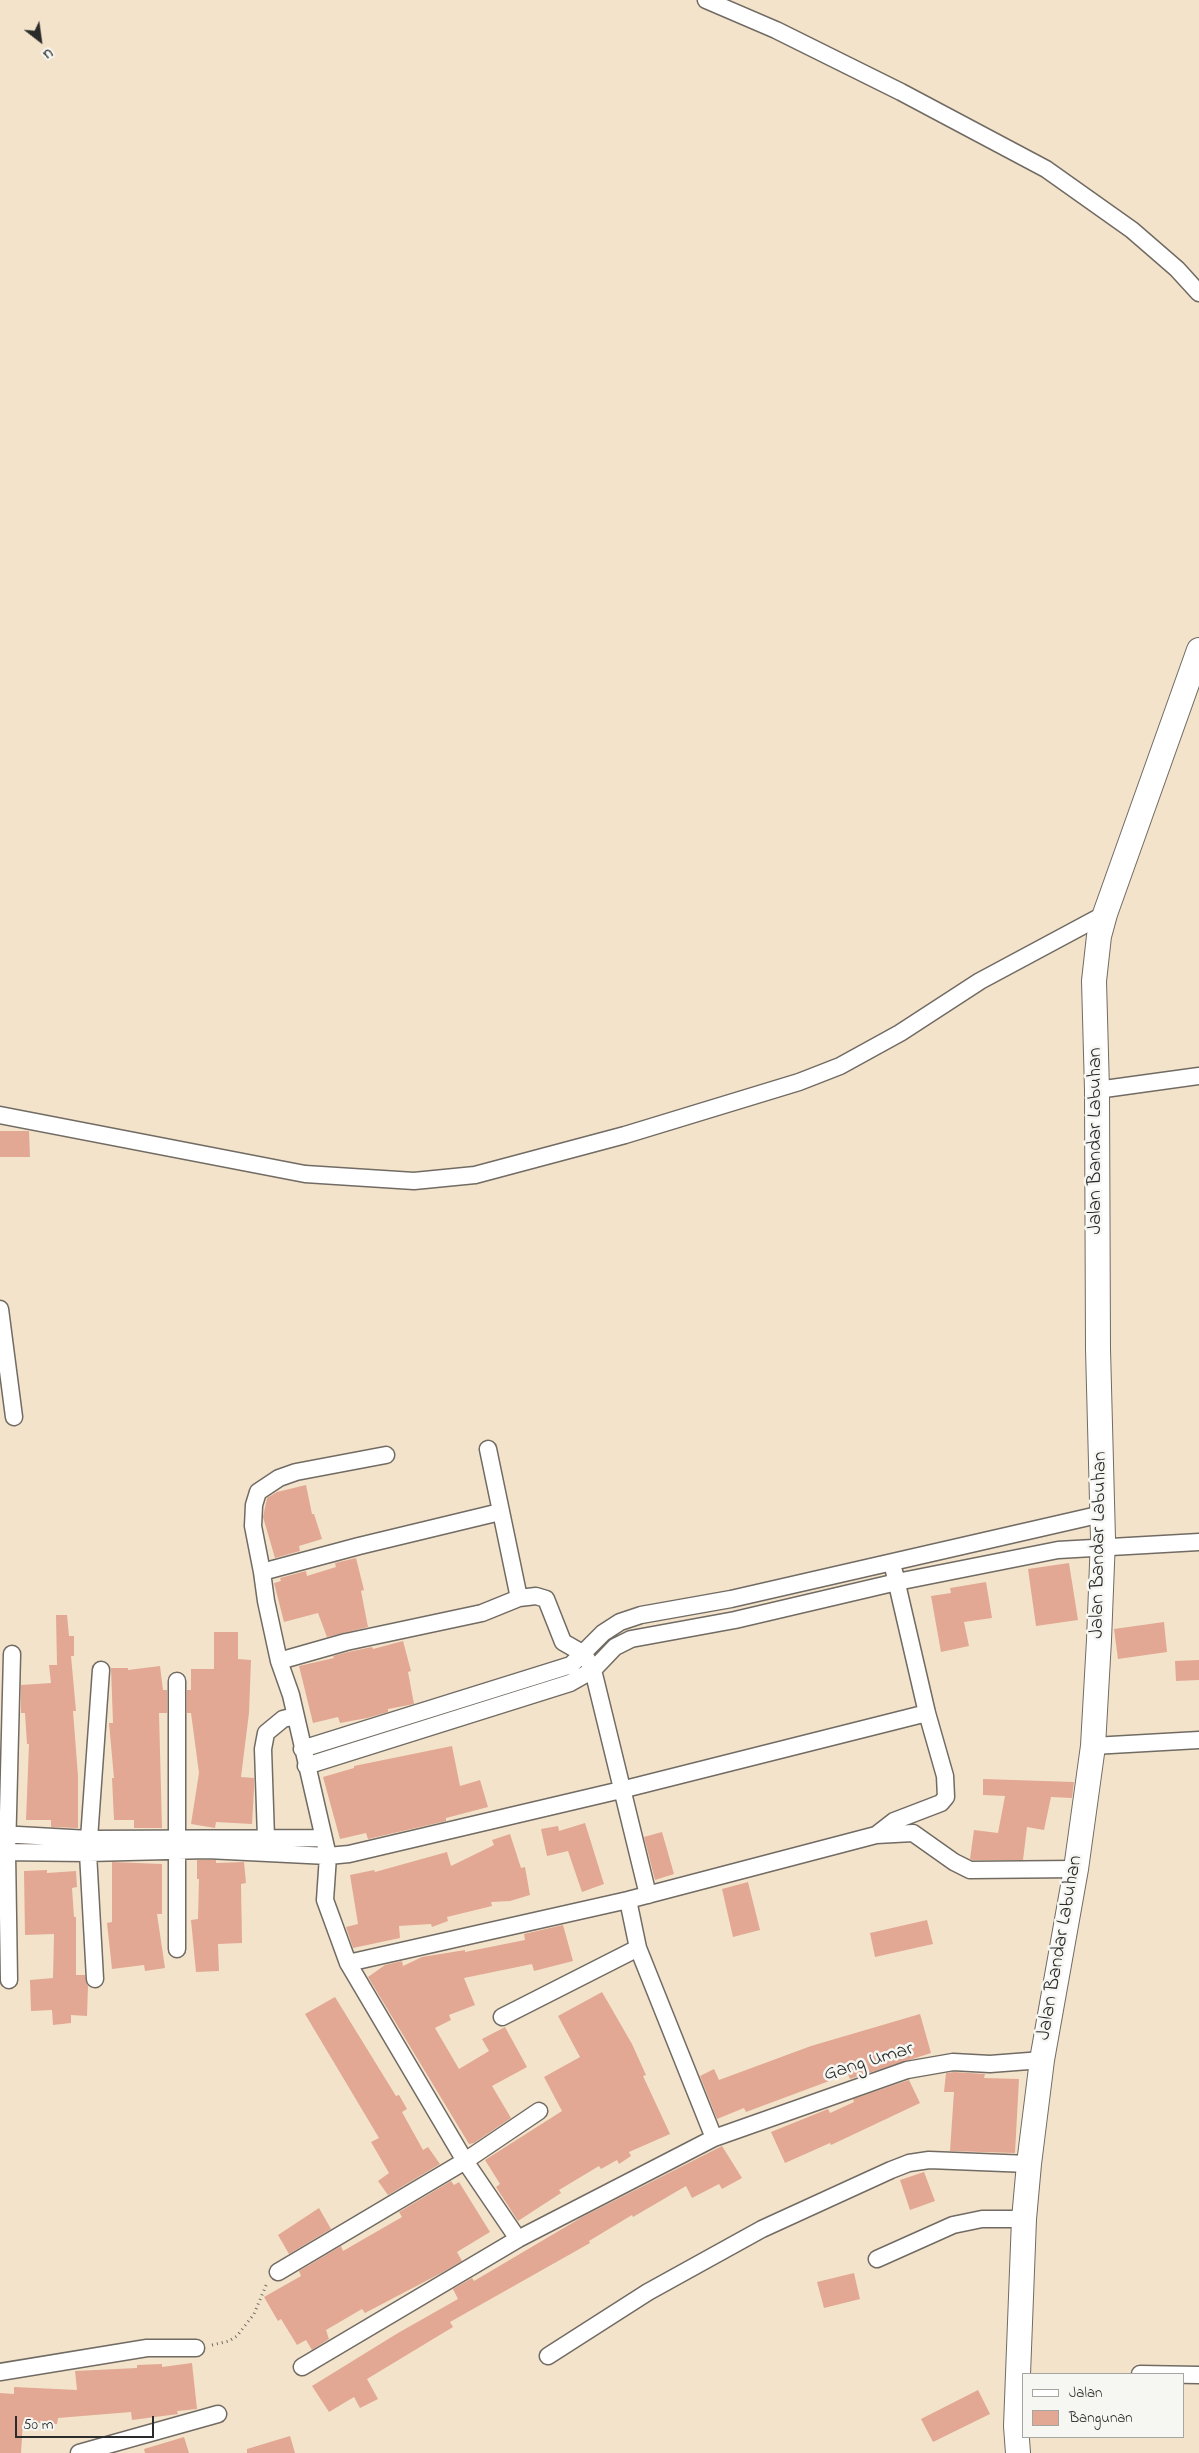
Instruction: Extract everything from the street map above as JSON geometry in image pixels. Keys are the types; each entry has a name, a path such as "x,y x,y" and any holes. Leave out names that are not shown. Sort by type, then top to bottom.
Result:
{"main road":[{"name":"Jalan Bandar Labuhan","path":"1018,2453 1016,2426 1020,2386 1024,2219 1029,2164 1042,2060 1076,1869 1093,1746 1102,1547 1098,1340 1098,1090 1094,981 1099,936 1105,914 1199,650"}],"street":[{"path":"706,0 776,30 901,92 1046,169 1132,230 1177,269 1199,294"},
{"path":"0,1114 306,1174 414,1181 475,1175 634,1132 799,1082 840,1066 900,1032 980,981 1105,914"},
{"path":"1098,1090 1199,1076"},
{"path":"0,1309 14,1417"},
{"path":"488,1449 520,1598"},
{"path":"386,1454 296,1472 279,1478 258,1492 254,1504 253,1526 279,1661 295,1716 328,1856 325,1900 348,1963 465,2161 518,2239"},
{"path":"262,1572 358,1546 500,1512"},
{"path":"302,1749 571,1665 603,1633 620,1622 642,1615 731,1599 891,1560 1000,1538 1102,1514"},
{"path":"1000,1538 1003,1561"},
{"path":"306,1766 570,1683 593,1670 615,1648 631,1639 735,1620 897,1582 1058,1550 1199,1542"},
{"path":"876,1835 894,1821 941,1803 946,1797 945,1776 927,1713 891,1560"},
{"path":"279,1661 346,1642 482,1613 520,1598 536,1596 546,1599 563,1642 584,1654 593,1670 648,1895"},
{"path":"9,1980 4,1834 12,1654"},
{"path":"563,1668 570,1683"},
{"path":"94,1980 89,1846 101,1670"},
{"path":"176,1681 177,1949"},
{"path":"177,1844 328,1856 384,1847 927,1713"},
{"path":"266,1838 264,1749 266,1733 283,1719 295,1716"},
{"path":"1093,1746 1199,1740"},
{"path":"348,1963 628,1900 876,1835 913,1833 954,1862 970,1870 1076,1869"},
{"path":"4,1834 89,1846"},
{"path":"4,1852 266,1838 323,1838"},
{"path":"628,1900 638,1948 714,2138"},
{"path":"502,2017 638,1948"},
{"name":"Gang Umar","path":"302,2367 518,2239 714,2138 907,2070 953,2062 990,2064 1042,2060"},
{"path":"278,2272 465,2161 540,2111"},
{"path":"548,2356 648,2292 762,2229 908,2163 929,2160 1029,2164"},
{"path":"877,2259 953,2225 982,2220 1024,2219"},
{"path":"0,2372 147,2348 196,2348"},
{"path":"1184,2374 1199,2374"},
{"path":"79,2453 218,2414"}],"path":[{"path":"196,2348 223,2343 237,2336 254,2314 267,2283 278,2272"}],"building":[{"path":"0,1131 29,1131 30,1157 0,1157"},
{"path":"306,1485 312,1514 314,1514 322,1539 299,1546 300,1551 275,1558 263,1517 267,1498 277,1492"},
{"path":"356,1558 364,1590 361,1591 368,1627 327,1637 318,1613 284,1622 274,1583 281,1581 280,1578 306,1571 307,1576 336,1567 335,1563"},
{"path":"1069,1563 1078,1620 1036,1626 1028,1569"},
{"path":"986,1582 992,1618 964,1622 969,1646 941,1652 931,1596 951,1593 950,1588"},
{"path":"56,1615 67,1615 69,1636 74,1636 74,1656 71,1656 76,1711 73,1711 78,1776 78,1828 51,1827 51,1820 26,1820 29,1744 27,1744 25,1713 21,1713 21,1685 51,1683 49,1665 57,1665"},
{"path":"1164,1622 1167,1652 1118,1659 1114,1629"},
{"path":"214,1632 238,1632 238,1659 251,1660 249,1713 241,1777 254,1778 252,1824 216,1822 215,1828 191,1824 199,1773 191,1713 187,1713 187,1690 191,1690 191,1669 214,1669"},
{"path":"403,1641 411,1671 408,1672 414,1704 388,1709 388,1712 367,1718 340,1723 338,1717 313,1723 299,1666 334,1658 333,1656 348,1652 372,1647 373,1649"},
{"path":"1199,1660 1199,1680 1176,1681 1175,1661"},
{"path":"160,1666 163,1690 167,1690 167,1713 159,1713 162,1828 134,1828 134,1820 114,1820 112,1778 114,1778 109,1723 113,1723 111,1668 128,1668 128,1670"},
{"path":"452,1746 460,1786 480,1780 488,1807 446,1818 446,1821 368,1839 366,1833 340,1839 323,1777 354,1768 354,1766"},
{"path":"983,1779 1074,1782 1072,1798 1051,1797 1044,1830 1027,1827 1023,1860 972,1860 970,1859 974,1830 998,1833 1005,1796 983,1795"},
{"path":"585,1823 604,1884 582,1892 568,1851 547,1856 541,1829 558,1826 559,1831"},
{"path":"662,1832 674,1874 655,1880 644,1837"},
{"path":"510,1834 521,1868 525,1867 530,1895 510,1901 491,1902 492,1906 447,1917 448,1921 432,1927 431,1924 399,1926 400,1938 353,1948 346,1927 358,1924 350,1875 374,1870 375,1872 447,1852 451,1866 494,1845 492,1840"},
{"path":"197,1860 216,1860 216,1863 244,1862 246,1883 241,1884 242,1943 218,1944 219,1971 196,1972 191,1920 198,1919 199,1879 197,1879"},
{"path":"112,1862 162,1864 162,1914 157,1914 165,1968 145,1971 144,1965 112,1969 107,1923 112,1922"},
{"path":"47,1870 47,1873 76,1871 77,1887 72,1888 74,1917 76,1917 76,1975 85,1975 88,1986 87,2016 71,2015 71,2023 53,2025 52,2010 31,2011 30,1980 53,1978 54,1934 25,1935 24,1871"},
{"path":"748,1882 760,1930 733,1937 722,1889"},
{"path":"927,1920 933,1944 875,1957 870,1933"},
{"path":"563,1925 573,1961 534,1971 532,1964 464,1978 475,2005 449,2015 451,2020 435,2028 459,2069 489,2051 482,2039 505,2027 527,2067 492,2086 511,2118 474,2143 469,2144 368,1977 385,1965 402,1961 403,1966 422,1957 465,1950 465,1952 525,1940 524,1934"},
{"path":"602,1992 632,2044 646,2075 643,2076 670,2134 629,2152 631,2156 619,2164 617,2160 601,2169 599,2166 559,2190 561,2193 518,2221 496,2187 500,2184 485,2160 562,2111 544,2077 580,2057 558,2016"},
{"path":"335,1997 396,2096 399,2095 407,2109 402,2112 423,2150 428,2147 440,2164 388,2195 378,2181 389,2173 371,2142 379,2138 305,2014"},
{"path":"920,2014 931,2053 850,2079 848,2074 746,2112 744,2108 717,2119 700,2076 714,2069 719,2080 811,2046"},
{"path":"946,2073 985,2074 984,2078 1019,2079 1015,2153 950,2151 954,2092 944,2092"},
{"path":"909,2080 920,2103 831,2145 830,2143 785,2163 771,2132 828,2109 830,2113 854,2102 853,2099"},
{"path":"722,2146 742,2178 722,2189 719,2184 692,2198 686,2186 633,2217 632,2215 589,2241 590,2243 450,2322 453,2327 367,2379 378,2399 360,2408 354,2397 329,2412 312,2386 398,2333 458,2299 453,2289 472,2278 474,2281 584,2216"},
{"path":"924,2172 935,2201 910,2210 900,2180"},
{"path":"451,2181 454,2185 459,2182 490,2232 457,2252 462,2261 365,2313 362,2309 326,2330 329,2339 312,2350 306,2340 297,2345 281,2319 278,2321 264,2297 301,2276 299,2271 341,2246 343,2251 402,2217 399,2212"},
{"path":"319,2208 331,2229 289,2254 278,2235"},
{"path":"854,2273 860,2299 824,2308 817,2282"},
{"path":"192,2363 197,2409 177,2411 178,2414 132,2420 131,2412 58,2418 57,2424 23,2422 21,2453 0,2453 0,2393 14,2394 14,2387 77,2390 75,2371 137,2368 137,2365 162,2364 162,2367"},
{"path":"978,2390 990,2414 933,2442 921,2419"},
{"path":"290,2436 295,2453 247,2453 247,2449"},
{"path":"184,2437 189,2453 145,2453 144,2449"}]}
